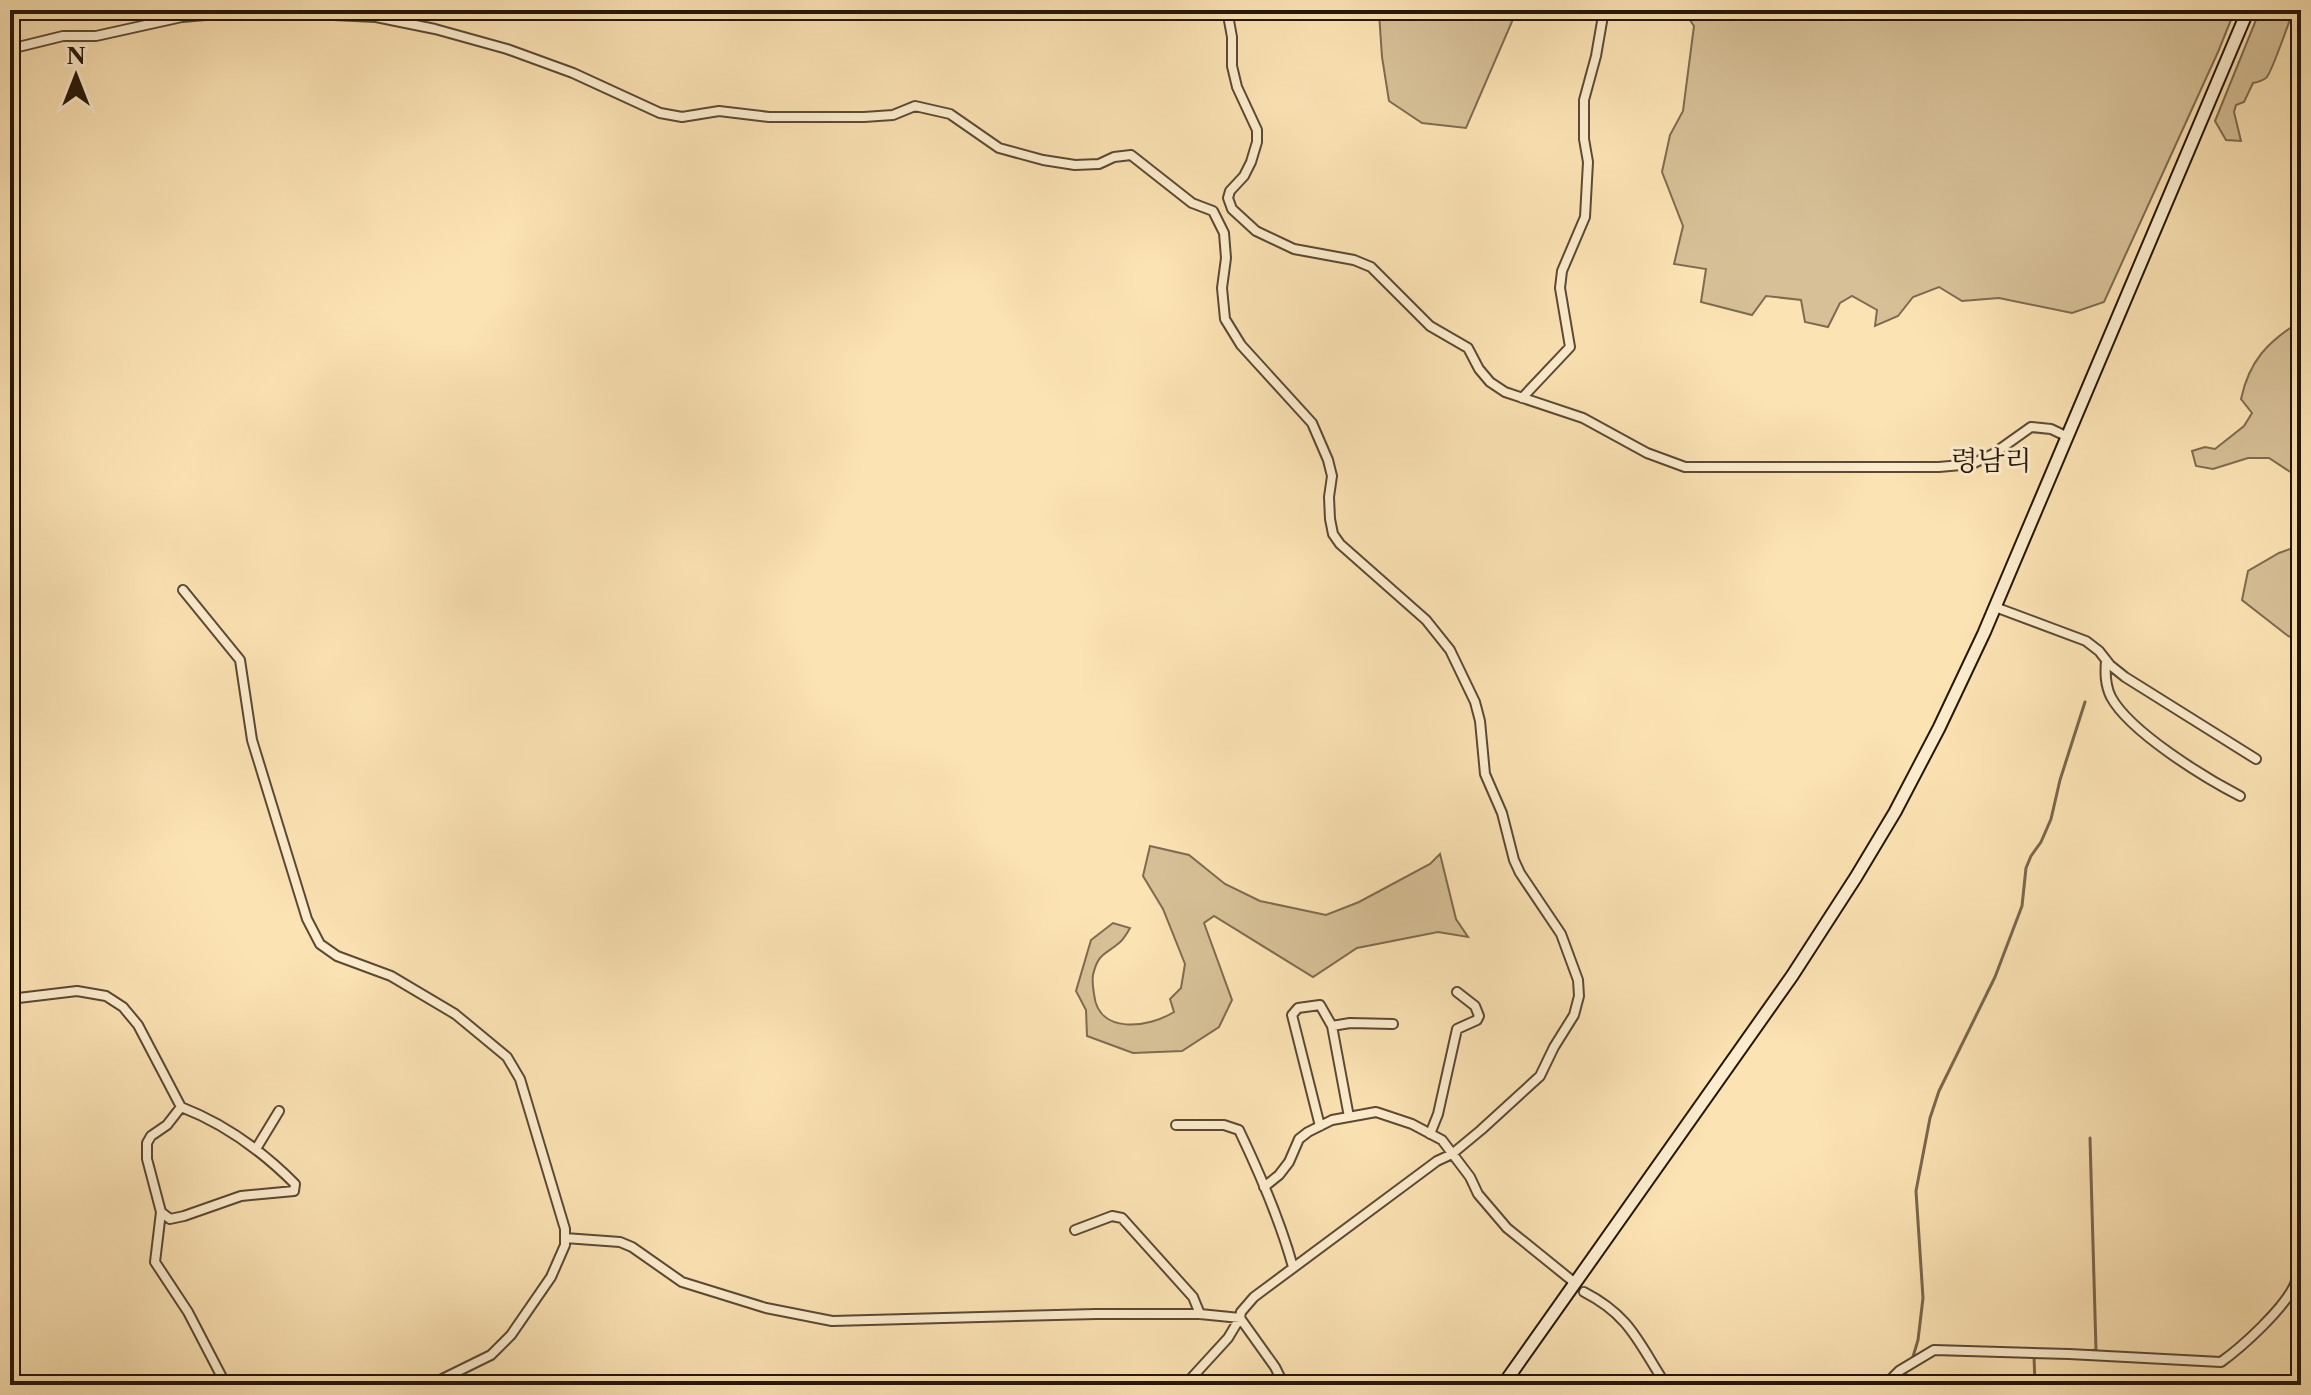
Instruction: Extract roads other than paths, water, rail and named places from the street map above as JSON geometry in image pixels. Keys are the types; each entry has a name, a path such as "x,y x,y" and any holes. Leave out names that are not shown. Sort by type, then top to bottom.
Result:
{"main road":[{"path":"1503,1385 1579,1287 1792,976 1895,812 1939,728 1995,607 2248,10"}],"street":[{"path":"1227,10 1237,87 1257,130 1251,162 1244,176 1230,191 1228,198 1232,209 1256,231 1294,249 1354,260 1371,267 1430,326 1468,348 1479,369 1490,382 1505,392 1583,418 1647,453 1685,467 1939,467 1972,464 1993,454 2031,427 2051,429 2068,437"},
{"path":"1522,398 1570,347 1560,288 1562,271 1585,217 1588,162 1584,139 1584,100 1604,10"},
{"path":"10,49 63,36 96,36 182,17 237,12 376,17 507,49 573,73 660,113 682,117 719,111 769,117 864,117 893,115 915,106 950,114 999,148 1043,160 1075,165 1099,164 1114,157 1131,155 1180,195 1213,211 1224,233 1226,258 1222,288 1225,319 1241,345 1312,423 1332,476 1329,497 1333,534 1340,544 1426,620 1450,650 1469,686 1480,721 1485,774 1502,813 1514,860 1561,934 1578,980 1579,996 1574,1015 1540,1076 1452,1154 1437,1161 1254,1297 1241,1312 1228,1338 1185,1385"},
{"path":"183,590 240,660 252,740 307,919 320,944 337,956 391,976 455,1014 507,1057 520,1079 565,1229 565,1245 551,1277 511,1335 491,1355 430,1385"},
{"path":"1995,607 2086,641 2125,677 2256,759"},
{"path":"2106,659 2105,678 2110,696 2124,715 2189,766 2240,796"},
{"path":"10,999 77,991 106,996 123,1007 138,1025 181,1107 256,1149 295,1184 294,1191 241,1196 170,1219 161,1212"},
{"path":"1430,1134 1438,1114 1457,1029 1477,1020 1479,1016 1475,1006 1457,992"},
{"path":"1320,1126 1292,1015 1298,1008 1320,1005 1332,1026 1349,1117"},
{"path":"1332,1026 1350,1023 1393,1024"},
{"path":"181,1107 147,1143 153,1191 161,1212 155,1262 188,1312 226,1385"},
{"path":"256,1149 279,1111"},
{"path":"1264,1187 1289,1162 1299,1139 1332,1120 1376,1112 1412,1124 1442,1140 1470,1177 1478,1194 1507,1228 1579,1287 1623,1318 1666,1385"},
{"path":"1176,1125 1224,1125 1239,1130 1293,1267"},
{"path":"1885,1385 1899,1371 1934,1350 2221,1362 2279,1307 2295,1283 2301,1214"},
{"path":"1075,1230 1112,1216 1122,1218 1193,1297 1200,1314"},
{"path":"565,1238 620,1242 682,1282 766,1308 832,1321 1009,1314 1200,1314 1240,1318 1284,1385"},
{"path":"1813,1385 1837,1385"}],"waterway":[{"path":"1912,1360 1918,1340 1923,1298 1916,1191 1930,1118 1939,1091 1995,977 2022,906 2026,868 2051,819 2085,702"},
{"path":"2088,1351 2096,1350 2090,1138"},
{"path":"2034,1356 2035,1385"},
{"path":"1900,1385 1907,1370"}],"district":[{"name":"령남리","path":"1991,460"}]}
